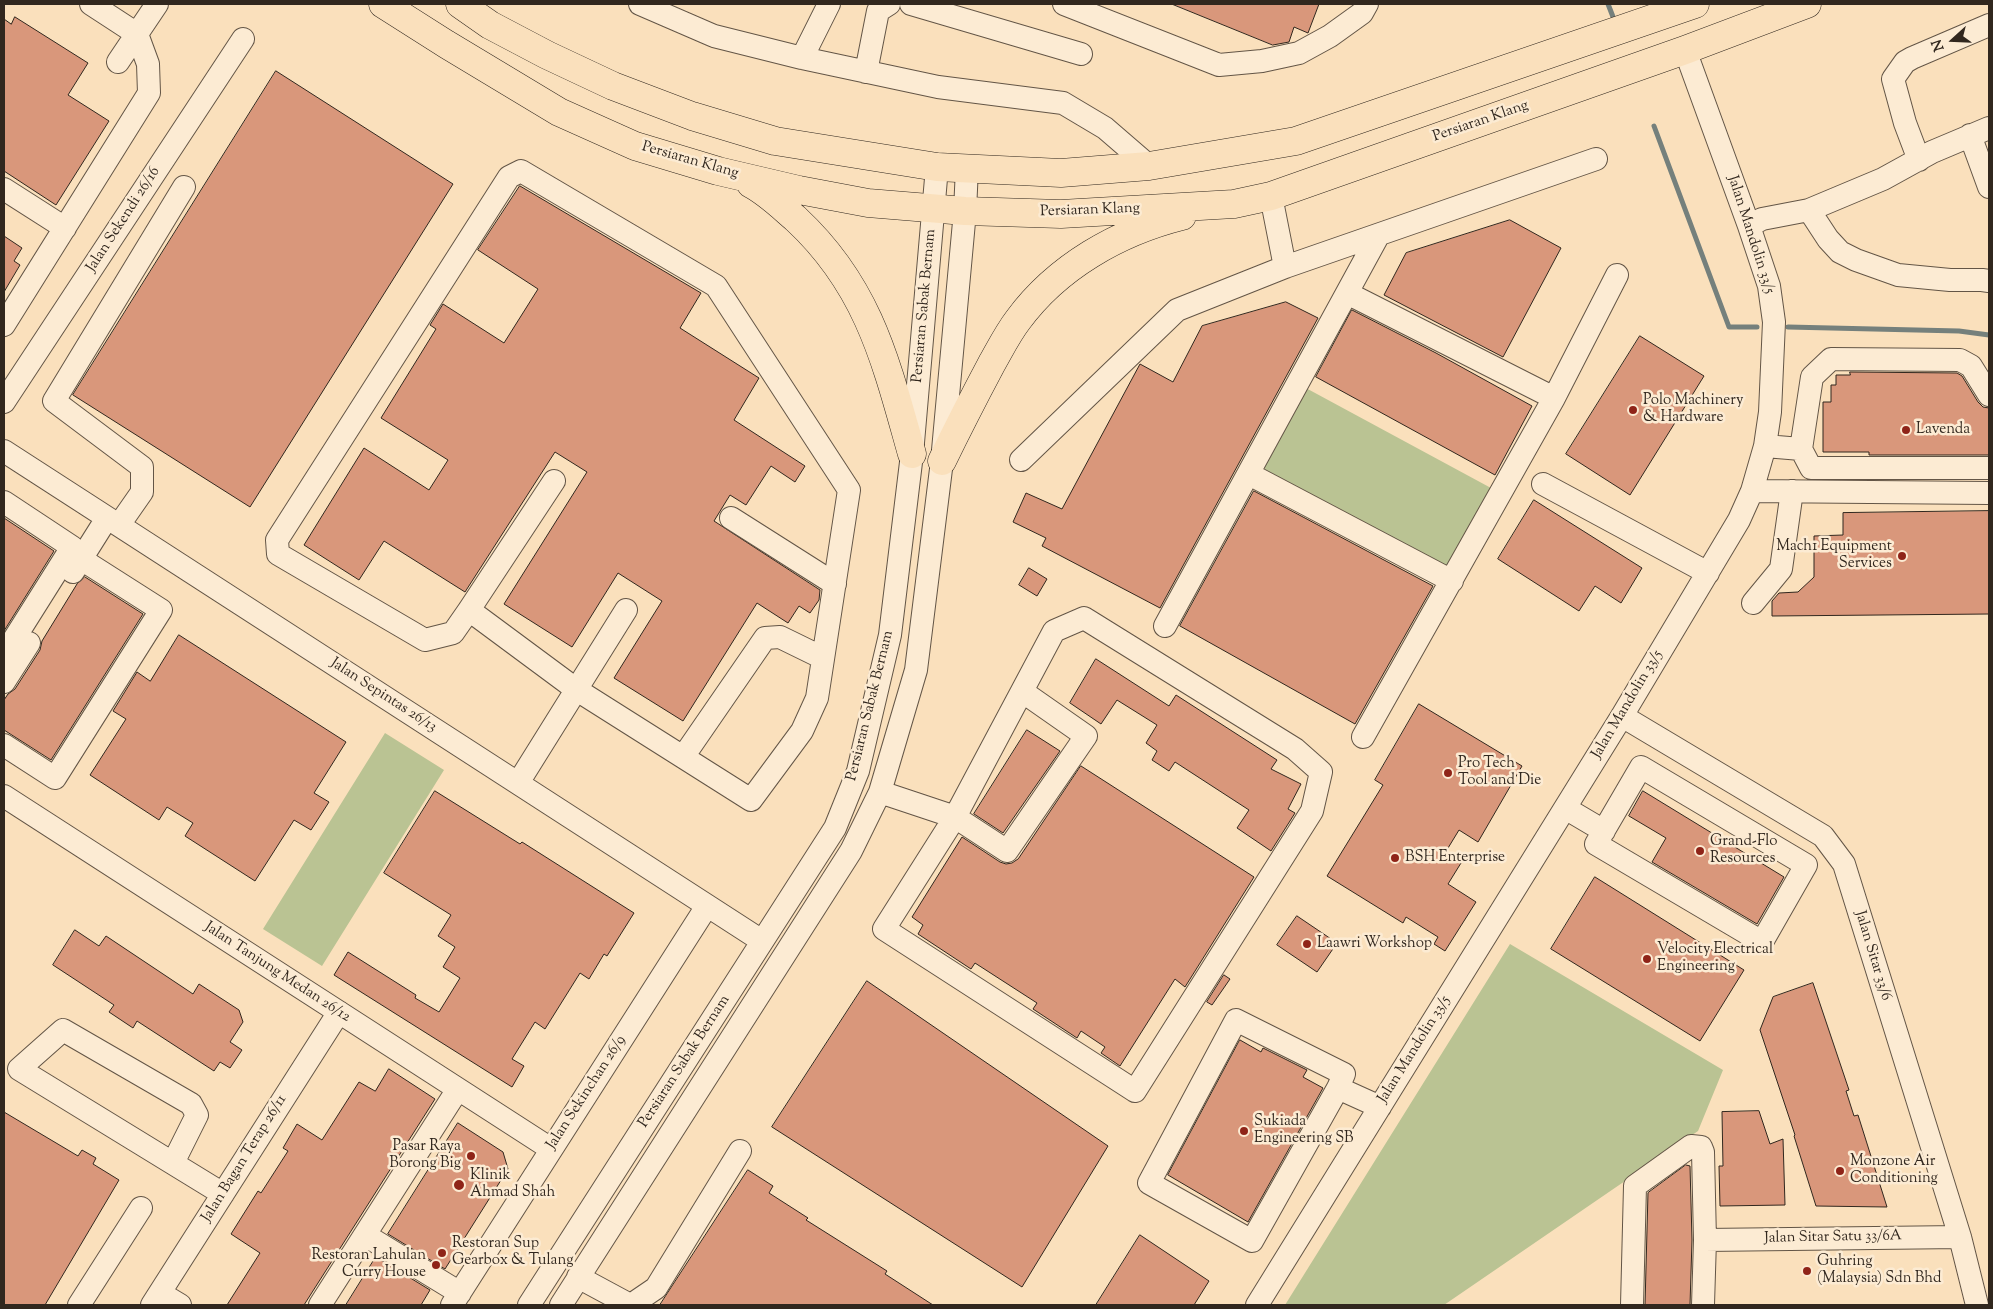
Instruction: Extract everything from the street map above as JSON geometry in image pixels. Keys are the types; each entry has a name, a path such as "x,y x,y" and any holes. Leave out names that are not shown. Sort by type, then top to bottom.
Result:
{"main road":[{"name":"Persiaran Klang","path":"383,4 559,112 635,146 736,175 799,190 868,203 965,211 1061,214 1234,204 1271,196 1685,50 1807,4"},
{"path":"460,4 490,25 547,55 613,86 692,116 775,141 937,167 1061,173 1149,166 1296,141 1689,5"},
{"path":"736,175 772,198 812,234 832,258 854,290 886,362 912,454"},
{"path":"942,461 996,356 1017,321 1045,288 1092,252 1133,233 1173,218 1234,204"}],"street":[{"path":"4,325 150,93 148,64 137,34 91,4"},
{"path":"118,62 157,4"},
{"path":"640,4 714,36 802,58 938,87 1063,103 1105,128 1149,166"},
{"path":"802,58 829,4"},
{"path":"866,72 878,11 889,4"},
{"path":"911,4 1081,54"},
{"path":"1064,4 1219,65 1299,53 1330,36 1362,13 1367,4"},
{"path":"1919,160 1904,123 1893,79 1905,62 1912,58 1989,25"},
{"name":"Jalan Sekendi 26/16","path":"4,402 243,39"},
{"name":"Jalan Mandolin 33/5","path":"1256,1305 1622,716 1739,520 1752,491 1766,446 1771,402 1774,322 1769,286 1685,50"},
{"path":"1749,226 1762,219 1809,210 1883,179 1980,132 1989,187"},
{"path":"1021,460 1177,310 1286,267 1596,159"},
{"name":"Persiaran Sabak Bernam","path":"529,1305 835,828 858,771 890,635 912,454 937,167"},
{"name":"Persiaran Sabak Bernam","path":"560,1305 851,851 880,792 916,670 942,461 965,211 967,168"},
{"path":"469,610 577,690 751,800 802,731 817,698 849,490 716,286 521,171 509,177 278,540 278,554 425,640 453,633 554,481"},
{"path":"4,682 81,559 142,492 142,467 54,401 184,187"},
{"path":"4,189 64,228"},
{"path":"1271,196 1286,267"},
{"path":"1809,210 1840,252 1856,260 1898,275 1950,280 1989,281"},
{"path":"1165,626 1378,236"},
{"path":"1363,737 1554,398 1617,275"},
{"path":"1347,293 1554,398"},
{"path":"1989,395 1971,366 1960,360 1831,359 1812,377 1801,449 1811,468 1989,468"},
{"path":"1766,446 1801,449"},
{"name":"Jalan Sepintas 26/13","path":"4,451 762,942"},
{"path":"1249,474 1452,581"},
{"path":"1543,484 1708,573"},
{"path":"1752,491 1989,494"},
{"path":"1753,603 1781,569 1792,491"},
{"path":"4,502 72,547 4,655"},
{"path":"731,518 835,584"},
{"path":"4,745 55,778 161,610 81,559"},
{"path":"518,783 626,610"},
{"path":"1084,618 1295,748 1321,772 1312,811 1135,1091 884,929 955,817 1054,631 1084,618"},
{"path":"683,757 765,638 780,637 823,658"},
{"path":"880,792 955,817 1007,851 1086,736 1023,692"},
{"name":"Jalan Sitar 33/6","path":"1622,716 1823,836 1844,864 1960,1236 1977,1305"},
{"path":"1641,767 1806,865 1762,942 1596,844 1604,831 1641,767"},
{"name":"Jalan Tanjung Medan 26/12","path":"4,796 551,1150"},
{"path":"1565,808 1604,831"},
{"name":"Jalan Sekinchan 26/9","path":"456,1299 707,906"},
{"name":"Jalan Bagan Terap 26/11","path":"156,1299 338,1012"},
{"path":"1236,1020 1344,1074 1338,1088 1252,1241 1149,1182 1236,1020"},
{"path":"173,1163 196,1115 192,1104 63,1030 19,1069 223,1194"},
{"path":"1338,1088 1380,1107"},
{"path":"320,1305 458,1090"},
{"path":"1632,1305 1635,1186 1691,1146 1700,1147 1702,1152 1705,1240 1703,1305"},
{"path":"578,1277 631,1305 656,1288 740,1151"},
{"path":"80,1305 140,1208"},
{"path":"365,1235 456,1299"},
{"name":"Jalan Sitar Satu 33/6A","path":"1705,1240 1960,1236"},
{"path":"156,1299 180,1305"}],"green space":[{"path":"1304,387 1491,488 1447,572 1259,472"},
{"path":"385,733 444,770 322,966 263,929"},
{"path":"1510,944 1723,1070 1698,1131 1444,1305 1285,1305"}],"building":[{"path":"1172,4 1319,4 1308,33 1294,27 1289,42 1273,45"},
{"path":"15,17 88,63 68,95 109,121 56,205 4,171 4,19 11,24"},
{"path":"276,71 453,184 250,507 73,395"},
{"path":"520,186 701,293 680,328 759,378 734,420 805,466 795,482 771,466 746,505 730,495 714,521 820,590 819,600 810,613 799,606 788,623 757,603 683,721 614,678 662,601 618,573 572,647 504,604 587,472 555,452 465,592 384,541 359,580 304,545 364,448 429,490 448,460 381,418 436,329 430,325 443,304 504,343 538,289 478,250"},
{"path":"1510,220 1561,248 1503,357 1384,295 1406,253"},
{"path":"4,236 22,248 14,261 20,265 4,292"},
{"path":"1286,302 1318,318 1160,608 1042,546 1046,538 1013,522 1026,493 1062,509 1140,364 1173,382 1202,326"},
{"path":"1352,310 1436,353 1532,406 1495,475 1316,377"},
{"path":"1640,336 1704,376 1630,495 1566,454"},
{"name":"Lavenda","path":"1850,372 1957,373 1962,376 1978,402 1983,407 1989,408 1989,455 1869,455 1869,452 1823,452 1823,402 1831,402 1831,385 1836,385 1836,375 1850,375"},
{"path":"1254,491 1433,586 1355,724 1180,626"},
{"path":"1534,500 1642,568 1621,603 1595,586 1579,611 1498,559"},
{"name":"Mach1 Equipment Services","path":"1989,511 1989,614 1772,616 1772,601 1779,593 1798,592 1814,577 1814,536 1843,535 1843,513"},
{"path":"4,518 54,551 4,631"},
{"path":"1029,568 1047,579 1037,596 1019,585"},
{"path":"85,577 143,614 51,760 4,730 4,700 15,689 40,650 42,641 77,584"},
{"path":"179,635 346,742 314,793 329,802 311,830 294,820 255,881 185,836 193,823 167,807 159,820 90,775 126,719 113,711 137,672 150,681"},
{"path":"1096,659 1169,706 1176,695 1277,760 1271,769 1301,784 1288,809 1295,813 1271,851 1237,828 1249,810 1175,762 1169,771 1152,760 1157,751 1146,743 1157,725 1117,700 1101,724 1070,703"},
{"path":"1419,704 1522,766 1478,842 1459,830 1445,853 1461,863 1448,884 1476,902 1445,951 1434,944 1438,937 1406,917 1403,923 1327,876 1383,785 1375,780"},
{"path":"1027,730 1060,751 1003,833 974,814"},
{"path":"1081,766 1254,877 1185,987 1175,979 1120,1066 1101,1053 1105,1047 1081,1031 1077,1038 1033,1009 1037,1003 975,963 971,969 918,934 923,925 912,917 962,837 1000,862 1012,863 1018,859"},
{"path":"435,791 520,844 522,842 634,913 607,956 604,954 589,979 580,973 545,1029 535,1022 512,1059 524,1066 512,1087 334,975 348,952 416,995 415,998 439,1012 460,978 443,967 455,947 438,936 451,915 384,873"},
{"name":"Grand-Flo Resources","path":"1643,791 1784,877 1757,924 1652,862 1666,838 1629,816"},
{"name":"Velocity Electrical Engineering","path":"1595,877 1744,970 1700,1041 1551,949"},
{"name":"Laawri Workshop","path":"1297,916 1337,943 1317,972 1277,945"},
{"path":"75,930 99,946 106,936 193,994 199,984 239,1010 243,1022 230,1042 242,1050 230,1068 220,1062 214,1071 137,1021 133,1028 109,1012 114,1005 53,965"},
{"path":"1224,975 1230,979 1212,1005 1207,1002"},
{"path":"867,981 1108,1146 1022,1287 772,1127"},
{"path":"1813,983 1849,1090 1846,1091 1854,1116 1858,1115 1887,1207 1816,1206 1795,1135 1760,1030 1773,997"},
{"name":"Sukiada Engineering SB","path":"1240,1040 1261,1052 1263,1048 1307,1070 1303,1077 1323,1088 1248,1222 1168,1175"},
{"path":"389,1069 435,1099 304,1305 227,1305 260,1253 231,1234 258,1191 261,1193 288,1151 283,1148 297,1124 322,1140 359,1082 375,1091"},
{"path":"1759,1111 1770,1144 1783,1139 1785,1205 1720,1206 1719,1166 1723,1166 1722,1112"},
{"path":"4,1112 78,1156 82,1150 96,1158 93,1164 119,1180 45,1305 4,1305"},
{"path":"458,1123 503,1152 508,1169 445,1269 388,1234"},
{"path":"1686,1165 1690,1166 1692,1240 1690,1305 1645,1305 1648,1193"},
{"path":"748,1170 773,1186 769,1193 808,1218 806,1220 887,1271 885,1274 933,1305 660,1305"},
{"path":"1140,1235 1209,1281 1194,1305 1096,1305"},
{"path":"376,1257 430,1290 421,1305 346,1305"}],"waterway":[{"path":"1608,4 1615,22"},
{"path":"1654,126 1729,327 1757,327"},
{"path":"1788,327 1959,331 1989,335"}],"place":[{"name":"Polo Machinery & Hardware","path":"1633,410"},
{"name":"Lavenda","path":"1906,430"},
{"name":"Mach1 Equipment Services","path":"1902,556"},
{"name":"Pro Tech Tool and Die","path":"1448,773"},
{"name":"Grand-Flo Resources","path":"1700,851"},
{"name":"BSH Enterprise","path":"1395,858"},
{"name":"Laawri Workshop","path":"1307,944"},
{"name":"Velocity Electrical Engineering","path":"1647,959"},
{"name":"Sukiada Engineering SB","path":"1244,1131"},
{"name":"Pasar Raya Borong Big","path":"471,1156"},
{"name":"Monzone Air Conditioning","path":"1840,1171"},
{"name":"Klinik Ahmad Shah","path":"459,1185"},
{"name":"Restoran Sup Gearbox & Tulang","path":"442,1253"},
{"name":"Restoran Lahulan Curry House","path":"436,1265"},
{"name":"Guhring (Malaysia) Sdn Bhd","path":"1807,1271"}]}
